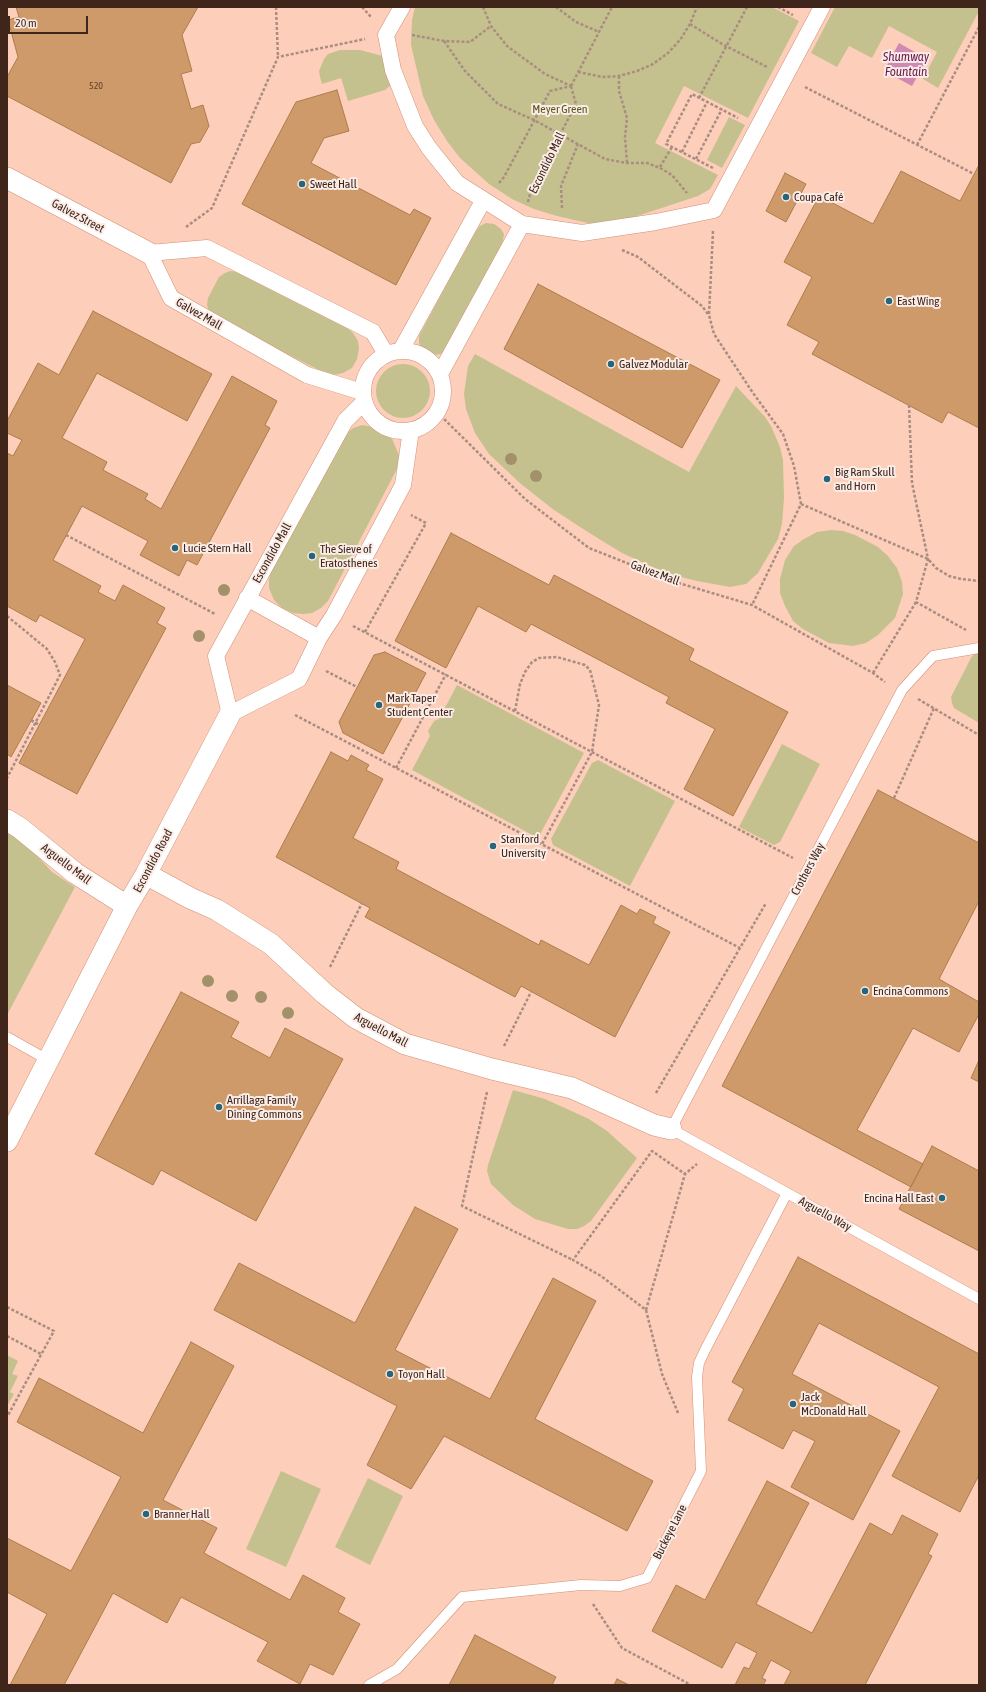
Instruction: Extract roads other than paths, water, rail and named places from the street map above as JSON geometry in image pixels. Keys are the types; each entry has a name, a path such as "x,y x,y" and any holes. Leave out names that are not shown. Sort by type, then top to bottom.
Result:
{"street":[{"path":"402,7 386,35 393,70 415,126 429,148 456,183 522,224 582,233 656,222 714,210 822,7"},
{"name":"Galvez Street","path":"7,178 150,253"},
{"path":"393,352 483,201"},
{"path":"440,374 522,224"},
{"path":"150,253 208,248 373,332 393,352"},
{"name":"Galvez Mall","path":"150,253 171,298 307,375 363,397"},
{"path":"413,351 424,356 433,364 440,374 443,394 441,404 437,412 425,424 411,430 401,431 391,429 382,425 368,411 363,397 363,382 368,370 376,360 393,352 413,351"},
{"name":"Escondido Mall","path":"230,714 216,656 346,422 363,397"},
{"path":"230,714 299,679 319,638 334,615 403,485 411,430"},
{"path":"247,598 319,638"},
{"name":"Escondido Road","path":"7,1141 128,906 230,714"},
{"name":"Arguello Mall","path":"7,820 20,828 74,873 128,906"},
{"name":"Arguello Mall","path":"146,874 190,898 217,910 271,944 320,988 324,994 356,1018 405,1044 492,1069 572,1088 654,1125 671,1129"}],"lane":[{"name":"Crothers Way","path":"671,1129 902,690 933,656 979,648"},
{"path":"7,1038 48,1060"},
{"name":"Arguello Way","path":"671,1129 979,1299"},
{"name":"Buckeye Lane","path":"369,1685 397,1669 462,1597 581,1585 620,1586 646,1578 701,1471 697,1383 700,1363 705,1350 787,1193"}],"water":[{"name":"Shumway Fountain","path":"899,43 927,59 912,86 884,71"}],"place":[{"name":"Sweet Hall","path":"302,184"},
{"name":"Coupa Café","path":"786,197"},
{"name":"East Wing","path":"889,301"},
{"name":"Galvez Modular","path":"611,364"},
{"name":"Big Ram Skull and Horn","path":"827,479"},
{"name":"Lucie Stern Hall","path":"175,548"},
{"name":"The Sieve of Eratosthenes","path":"312,556"},
{"name":"Mark Taper Student Center","path":"379,705"},
{"name":"Stanford University","path":"493,846"},
{"name":"Encina Commons","path":"865,991"},
{"name":"Arrillaga Family Dining Commons","path":"219,1107"},
{"name":"Encina Hall East","path":"942,1198"},
{"name":"Toyon Hall","path":"390,1374"},
{"name":"Jack McDonald Hall","path":"793,1404"},
{"name":"Branner Hall","path":"146,1514"}],"park label":[{"name":"Meyer Green","path":"560,109"}]}
